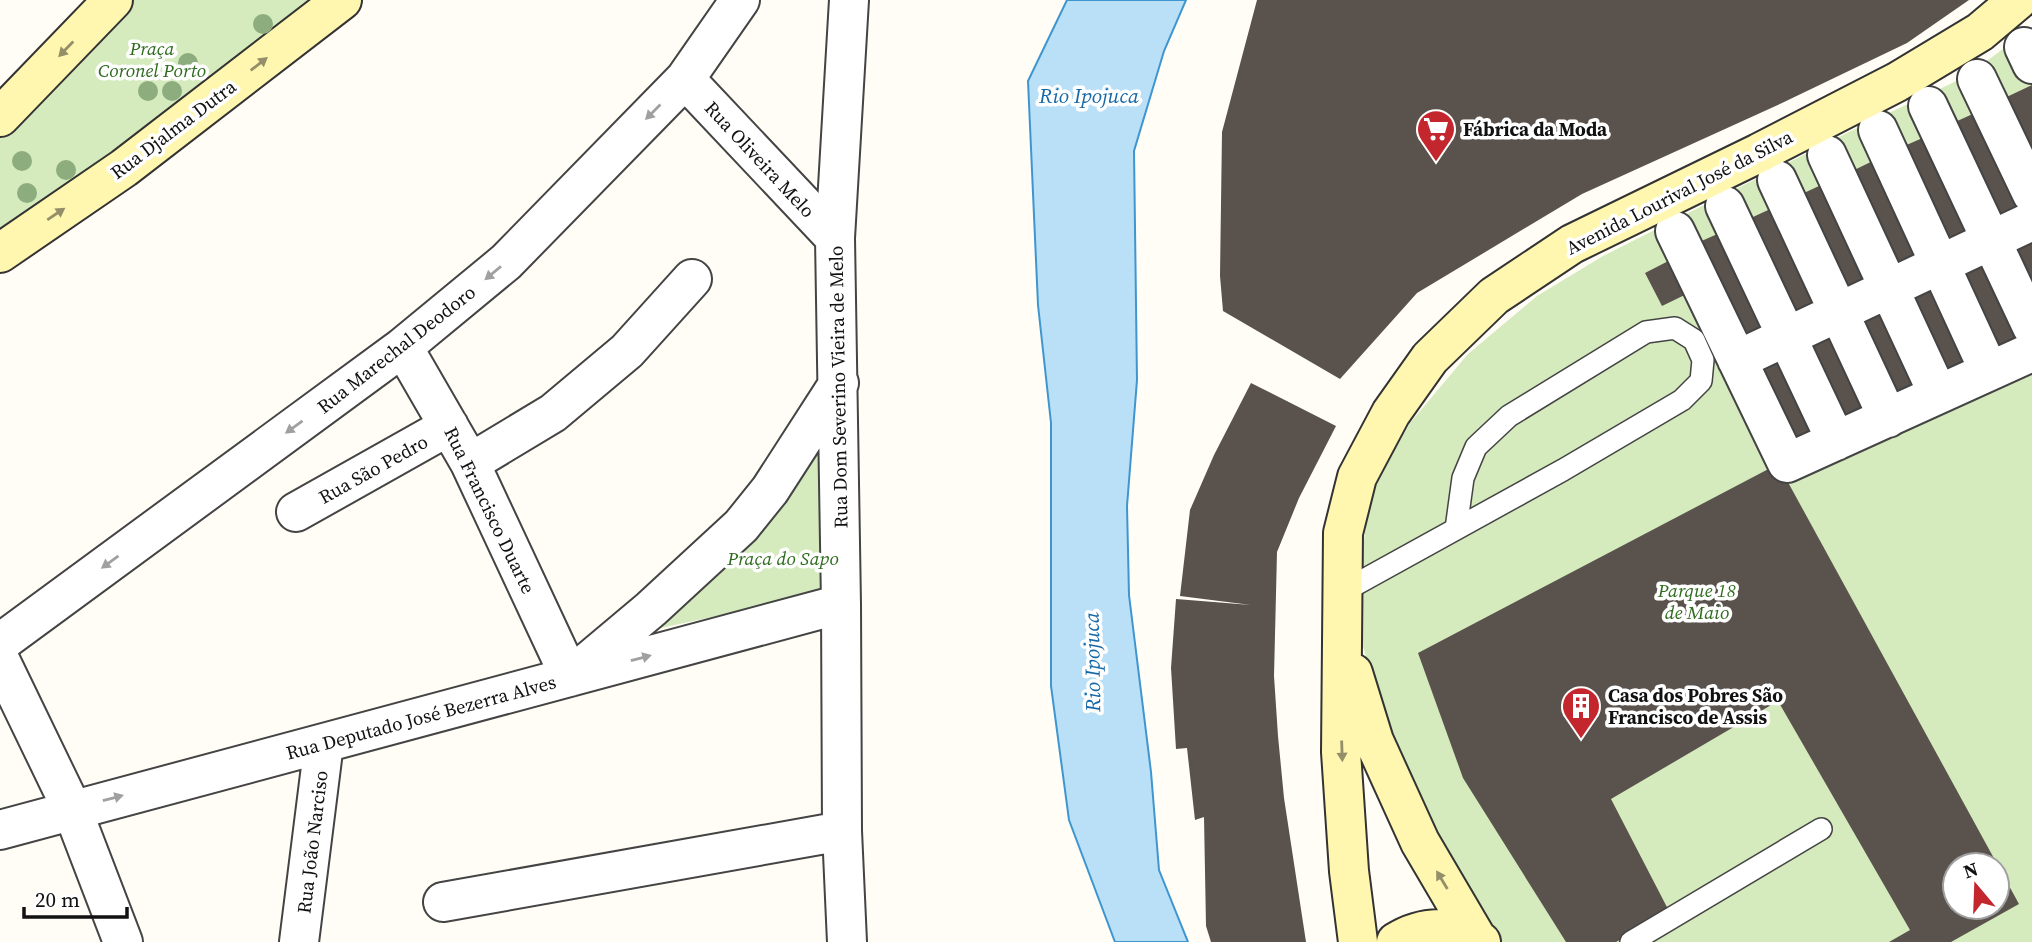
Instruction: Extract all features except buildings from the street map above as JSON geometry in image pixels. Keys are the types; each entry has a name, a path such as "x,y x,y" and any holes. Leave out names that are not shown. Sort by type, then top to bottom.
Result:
{"street":[{"path":"0,117 113,0"},
{"name":"Rua Djalma Dutra","path":"0,253 124,168 342,0"},
{"name":"Rua Marechal Deodoro","path":"0,643 404,347 506,262 685,79 740,0"},
{"name":"Rua Dom Severino Vieira de Melo","path":"847,942 842,831 839,383 835,238 849,0"},
{"name":"Avenida Lourival José da Silva","path":"1358,942 1349,871 1341,752 1343,533 1357,477 1391,413 1430,358 1494,296 1572,244 1897,82 1980,32 2018,0"},
{"name":"Rua Oliveira Melo","path":"685,79 835,238"},
{"path":"1977,79 2032,194"},
{"path":"1928,106 2032,327"},
{"path":"1878,130 1989,371"},
{"path":"1827,155 1938,394"},
{"path":"1777,180 1888,418"},
{"path":"1726,206 1836,441"},
{"path":"1737,360 2032,221"},
{"path":"1675,231 1787,463 2032,352"},
{"path":"470,463 553,413 627,351 692,279"},
{"name":"Rua Francisco Duarte","path":"404,347 470,463 570,677"},
{"path":"570,677 651,610 741,526 770,490 839,383"},
{"name":"Rua São Pedro","path":"296,512 449,426"},
{"name":"Rua Deputado José Bezerra Alves","path":"0,830 841,604"},
{"path":"1341,634 1380,753 1420,842 1479,940"},
{"path":"0,660 72,809 123,942"},
{"name":"Rua João Narciso","path":"299,942 324,743"},
{"path":"443,902 842,831"},
{"path":"1396,942 1408,934 1431,929 1455,930 1479,940"}],"lane":[{"path":"1342,592 1563,470 1682,400 1700,381 1703,360 1694,340 1675,328 1646,332 1509,416 1476,447 1463,478 1456,529"},
{"path":"1631,942 1821,829"}],"green space":[{"name":"Praça Coronel Porto","path":"129,0 326,0 0,245 0,135"},
{"name":"Parque 18 de Maio","path":"2032,27 2032,942 1498,942 1463,883 1416,793 1381,710 1359,632 1359,576 1371,489 1410,423 1468,354 1537,296 1603,256 1855,129 1967,76"},
{"name":"Praça do Sapo","path":"827,414 825,592 620,637"}],"water":[{"name":"Rio Ipojuca","path":"1067,0 1186,0 1164,51 1134,151 1137,380 1127,506 1129,595 1151,772 1159,870 1188,942 1115,942 1069,820 1051,686 1051,423 1038,305 1028,81"}],"place":[{"name":"Fábrica da Moda","path":"1436,163"},
{"name":"Casa dos Pobres São Francisco de Assis","path":"1581,740"}]}
